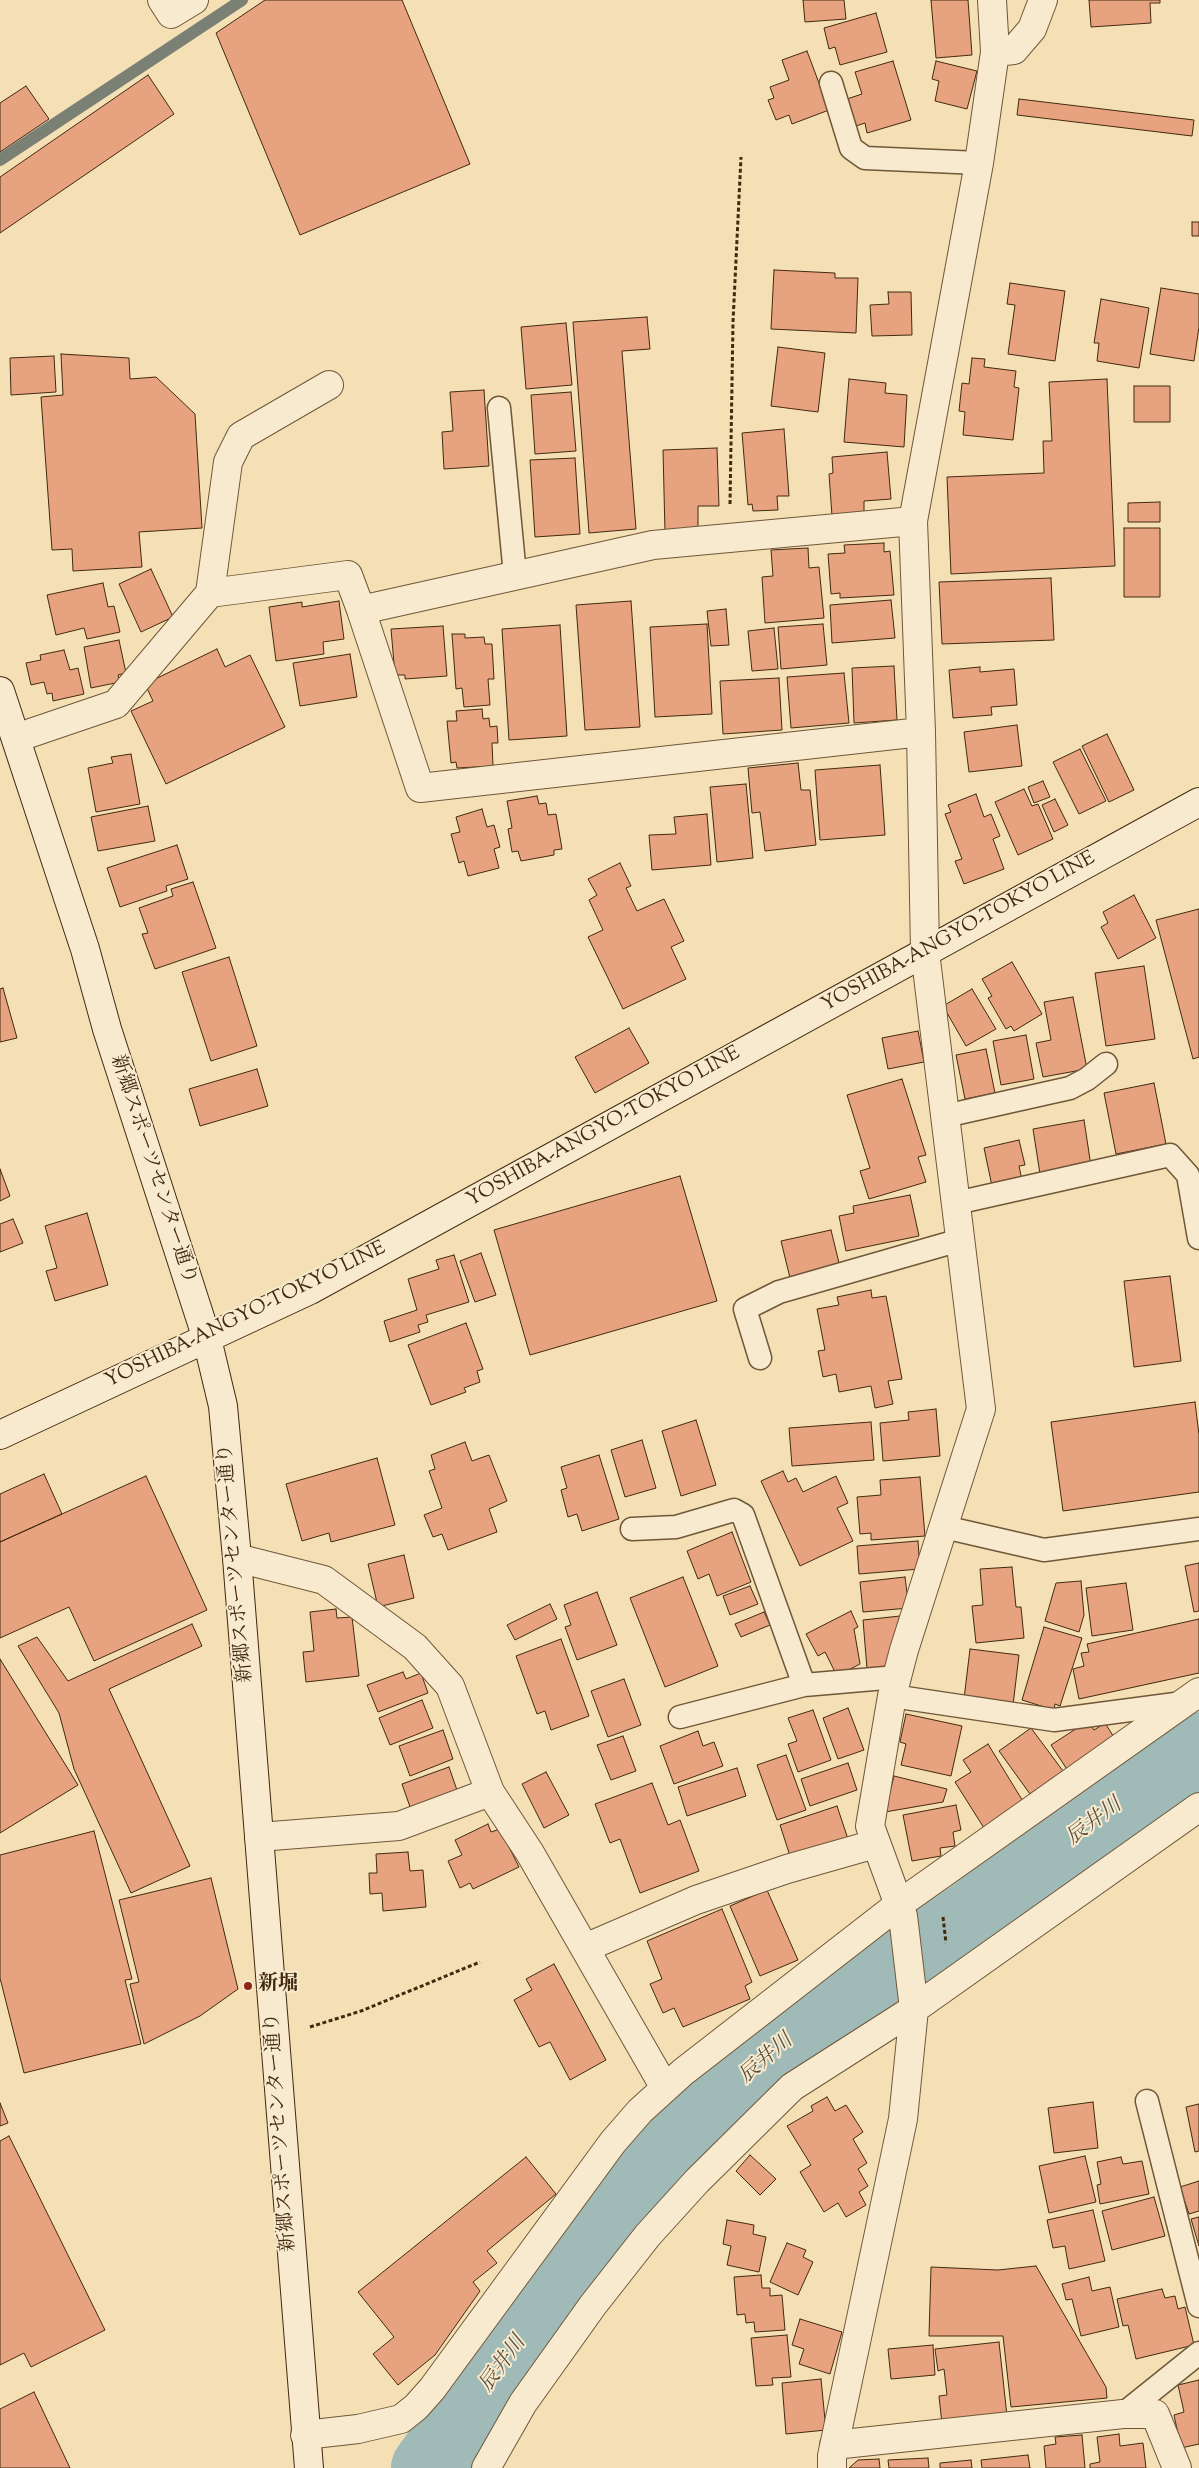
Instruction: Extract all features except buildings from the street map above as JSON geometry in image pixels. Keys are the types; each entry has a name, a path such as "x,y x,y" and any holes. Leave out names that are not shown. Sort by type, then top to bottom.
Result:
{"street":[{"path":"162,0 171,14 194,0"},
{"path":"992,0 995,52 979,163 913,521 925,952 981,1409 895,1687 870,1826 875,1844 901,1910 913,2003 904,2119 833,2457 1123,2414 1155,2414 1177,2468"},
{"path":"995,52 1014,50 1032,29 1043,0"},
{"path":"16,738 116,704 210,593 228,462 241,436 329,385"},
{"path":"361,610 652,545 913,521"},
{"path":"210,593 348,575 420,788 920,732"},
{"name":"新郷スポーツセンター通り","path":"0,691 85,949 107,1029 207,1339 217,1376 224,1418 237,1558 308,2468"},
{"name":"YOSHIBA-ANGYO-TOKYO LINE","path":"0,1435 310,1290 1199,802"},
{"path":"237,1558 324,1580 415,1647 450,1686 490,1792 530,1853 666,2088"},
{"path":"305,2435 358,2429 401,2419 416,2407 432,2389 613,2142 640,2111 666,2088 901,1910 1191,1698"},
{"path":"259,1837 398,1826 490,1792"},
{"path":"486,2468 523,2404 593,2305 648,2235 697,2181 792,2087 1199,1807"},
{"path":"585,1948 696,1900 788,1869 875,1844"}],"lane":[{"path":"831,83 851,148 865,158 979,163"},
{"path":"499,408 515,575"},
{"path":"945,1116 1070,1088 1087,1079 1106,1064"},
{"path":"956,1203 1170,1155 1188,1175 1199,1238"},
{"path":"760,1358 745,1309 779,1292 960,1240"},
{"path":"632,1529 676,1527 734,1510 743,1515 804,1685"},
{"path":"944,1527 1044,1550 1199,1529"},
{"path":"680,1717 804,1685 895,1687 1054,1720 1191,1698"},
{"path":"1147,2101 1199,2306"},
{"path":"1123,2414 1199,2353"}],"path":[{"path":"730,537 733,322 741,157"},
{"path":"942,1909 946,1948"},
{"path":"275,2039 361,2011 480,1962"}],"waterway":[{"path":"0,160 242,0"},
{"name":"辰井川","path":"428,2468 652,2162 803,2029 973,1916 1114,1808 1199,1749"}],"place":[{"name":"新堀","path":"248,1986"}]}
